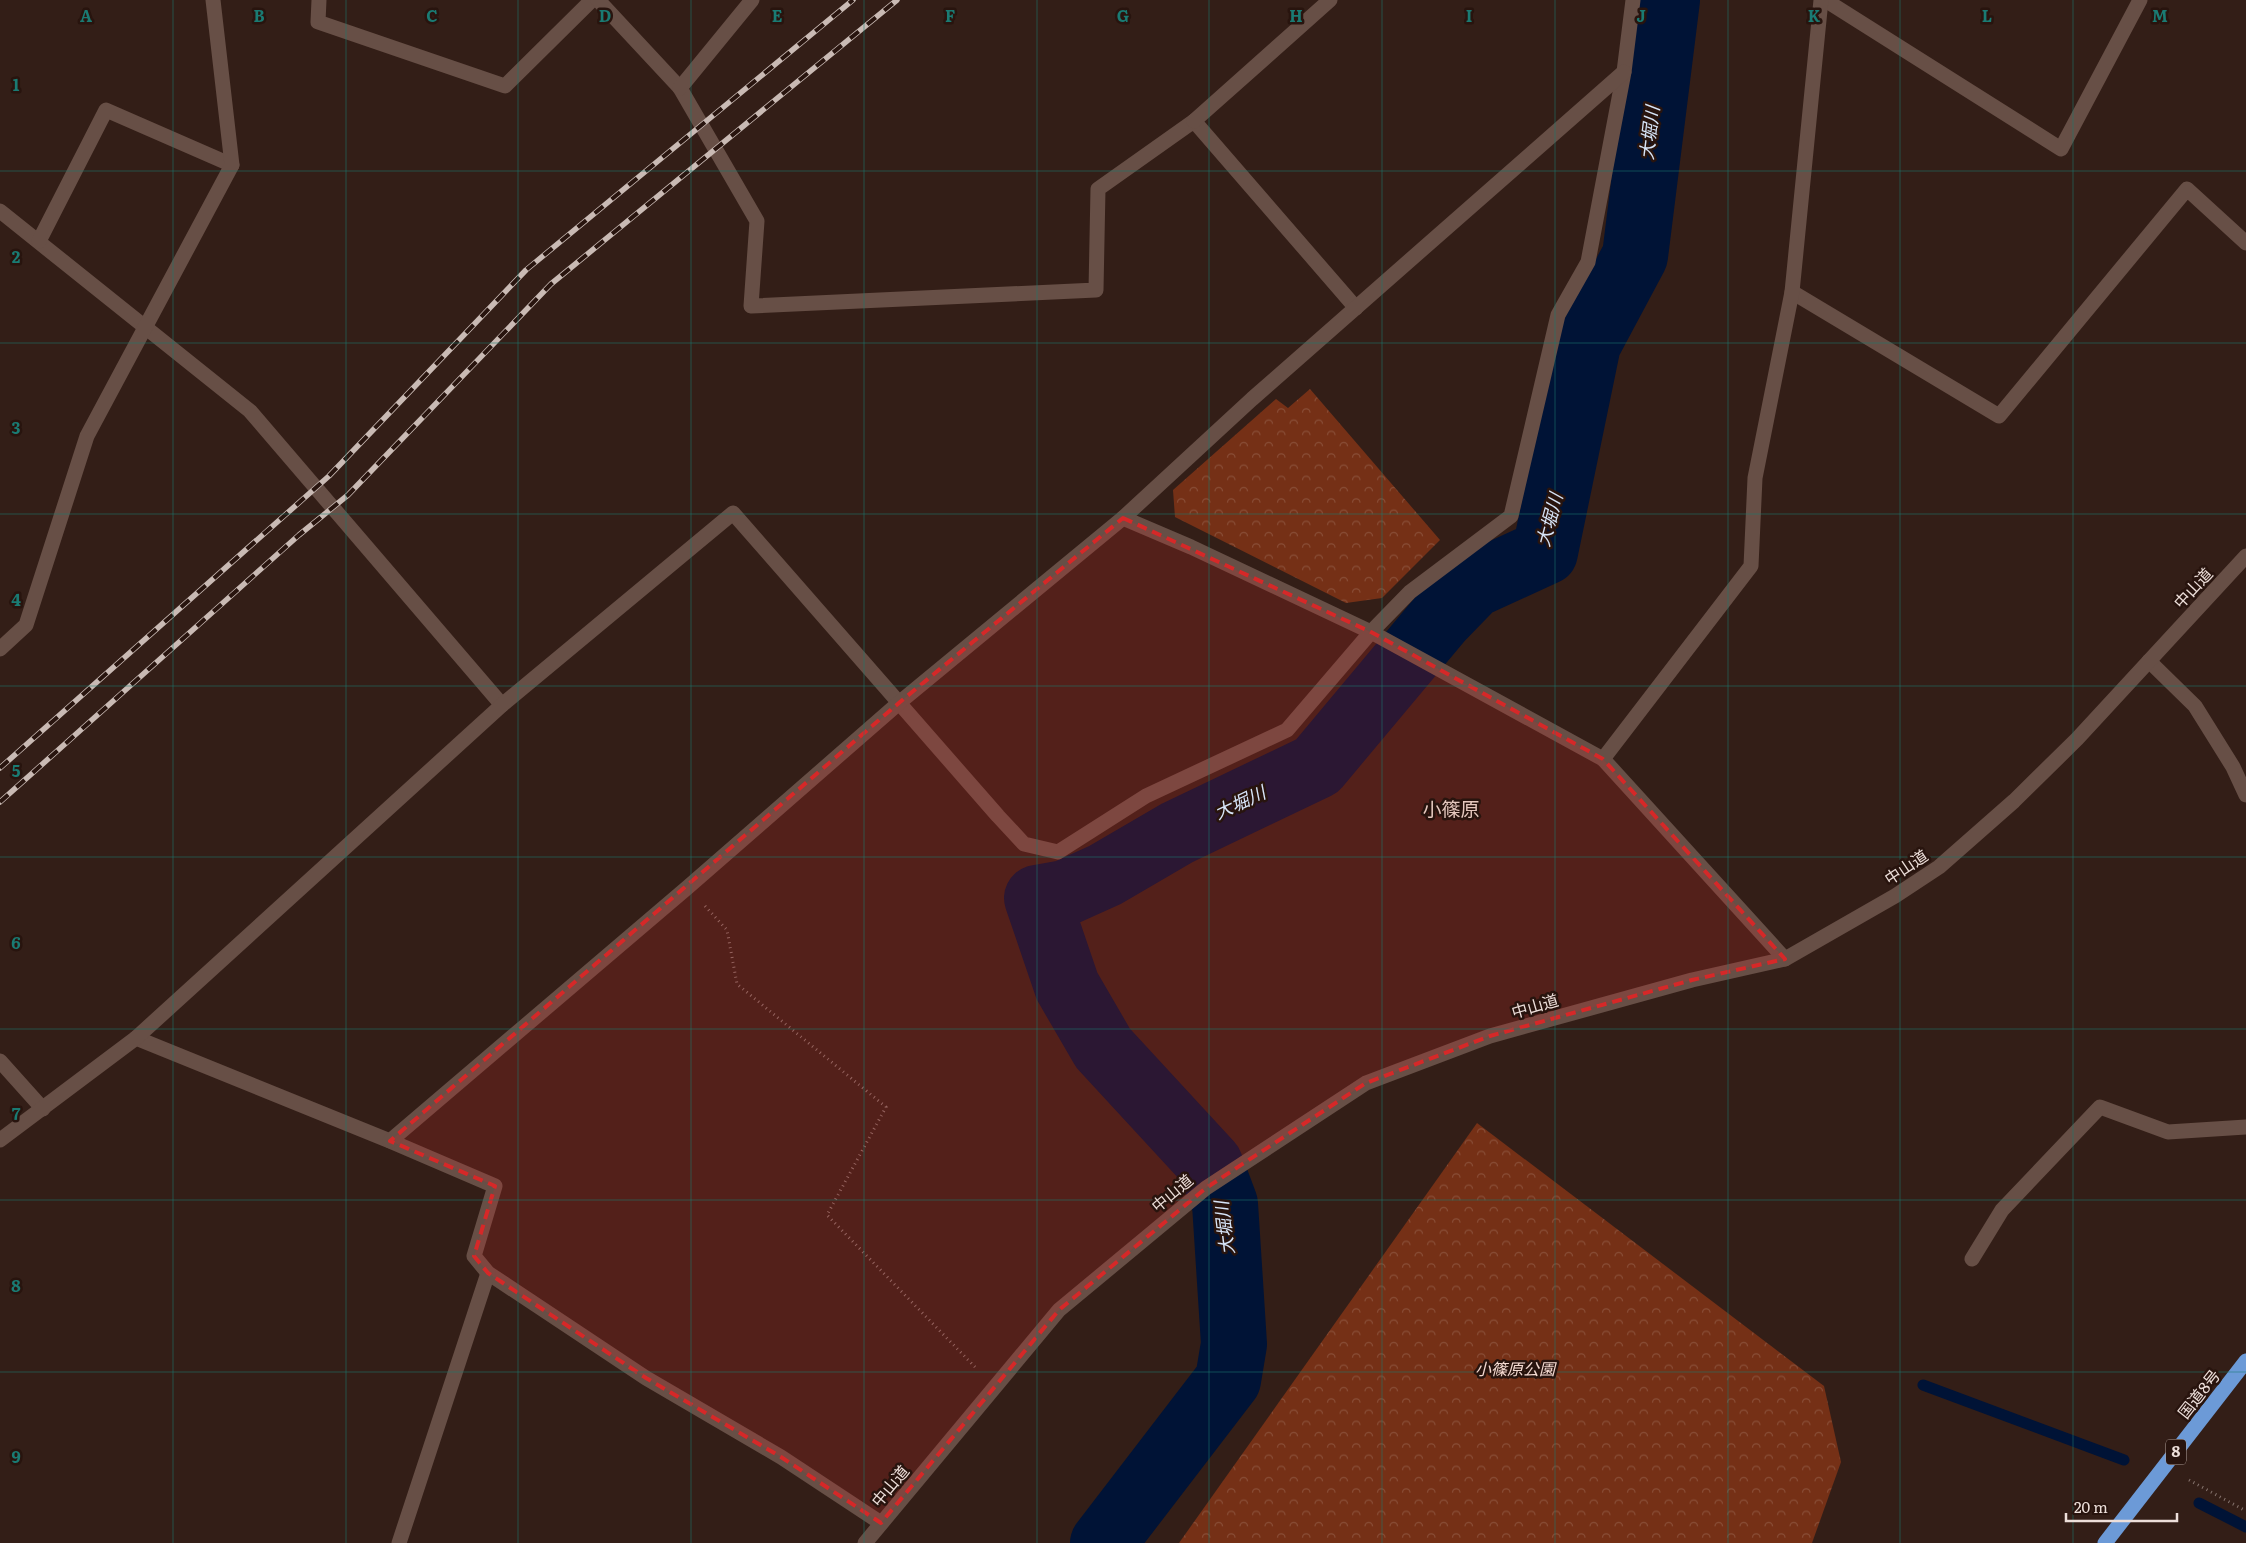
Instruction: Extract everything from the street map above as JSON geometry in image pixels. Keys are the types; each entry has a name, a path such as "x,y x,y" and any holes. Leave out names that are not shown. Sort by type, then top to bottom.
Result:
{"highway":[{"name":"国道8号","path":"2106,1543 2246,1361"}],"street":[{"path":"0,648 26,625 87,436 232,165 213,0"},
{"path":"319,0 318,22 504,86 592,0"},
{"path":"598,0 680,88 757,222 751,306 1096,290 1098,189 1194,121 1330,0"},
{"path":"680,88 752,0"},
{"path":"0,1140 44,1109 136,1038 502,705 733,513 1024,844 1058,852 1146,796 1287,730 1372,632 1410,592 1512,516 1558,315 1588,262 1624,72 1634,0"},
{"path":"1603,759 1751,566 1755,478 1792,292 1821,0"},
{"path":"1825,0 2061,149 2140,0"},
{"path":"390,1141 688,887 900,702 1123,518 1252,399 1624,72"},
{"path":"39,241 106,110 232,165"},
{"path":"1194,121 1356,308"},
{"path":"1792,292 1999,416 2187,189 2246,243"},
{"path":"0,211 250,412 502,705"},
{"path":"1123,518 1191,547 1372,632 1603,759 1785,959"},
{"name":"中山道","path":"865,1543 1060,1310 1229,1171 1366,1083 1490,1036 1692,980 1785,959 1895,896 1938,867 2014,801 2076,739 2246,556"},
{"path":"2149,661 2195,706 2233,767 2246,795"},
{"path":"136,1038 390,1141 495,1186 474,1256 488,1273 646,1378 781,1457 882,1523"},
{"path":"0,1061 44,1109"},
{"path":"1972,1259 2002,1210 2100,1107 2168,1132 2246,1127"},
{"path":"399,1543 488,1273"}],"path":[{"path":"688,887 727,930 737,984 886,1107 827,1215 994,1387"},
{"path":"2189,1480 2246,1511"}],"highlighted area":[{"path":"1123,518 1371,632 1603,759 1785,959 1692,980 1490,1036 1366,1083 1206,1188 1059,1310 881,1523 781,1457 646,1378 488,1273 474,1256 495,1186 390,1141 900,702"}],"green space":[{"path":"1310,389 1440,540 1382,598 1346,603 1175,517 1173,490 1276,399 1288,408"},
{"name":"小篠原公園","path":"1477,1123 1824,1386 1841,1462 1812,1543 1179,1543"}],"waterway":[{"name":"大堀川","path":"1103,1543 1228,1380 1234,1344 1225,1204 1210,1164 1103,1048 1067,986 1037,898 1065,893 1105,875 1177,833 1317,766 1440,619 1473,585 1545,552 1588,344 1635,256 1667,0"},
{"path":"1923,1385 2124,1460"},
{"path":"2199,1503 2246,1527"}],"railway":[{"path":"0,768 329,476 526,270 853,0"},
{"path":"0,802 299,535 348,495 551,284 897,0"}],"district":[{"name":"小篠原","path":"1451,809"}]}
